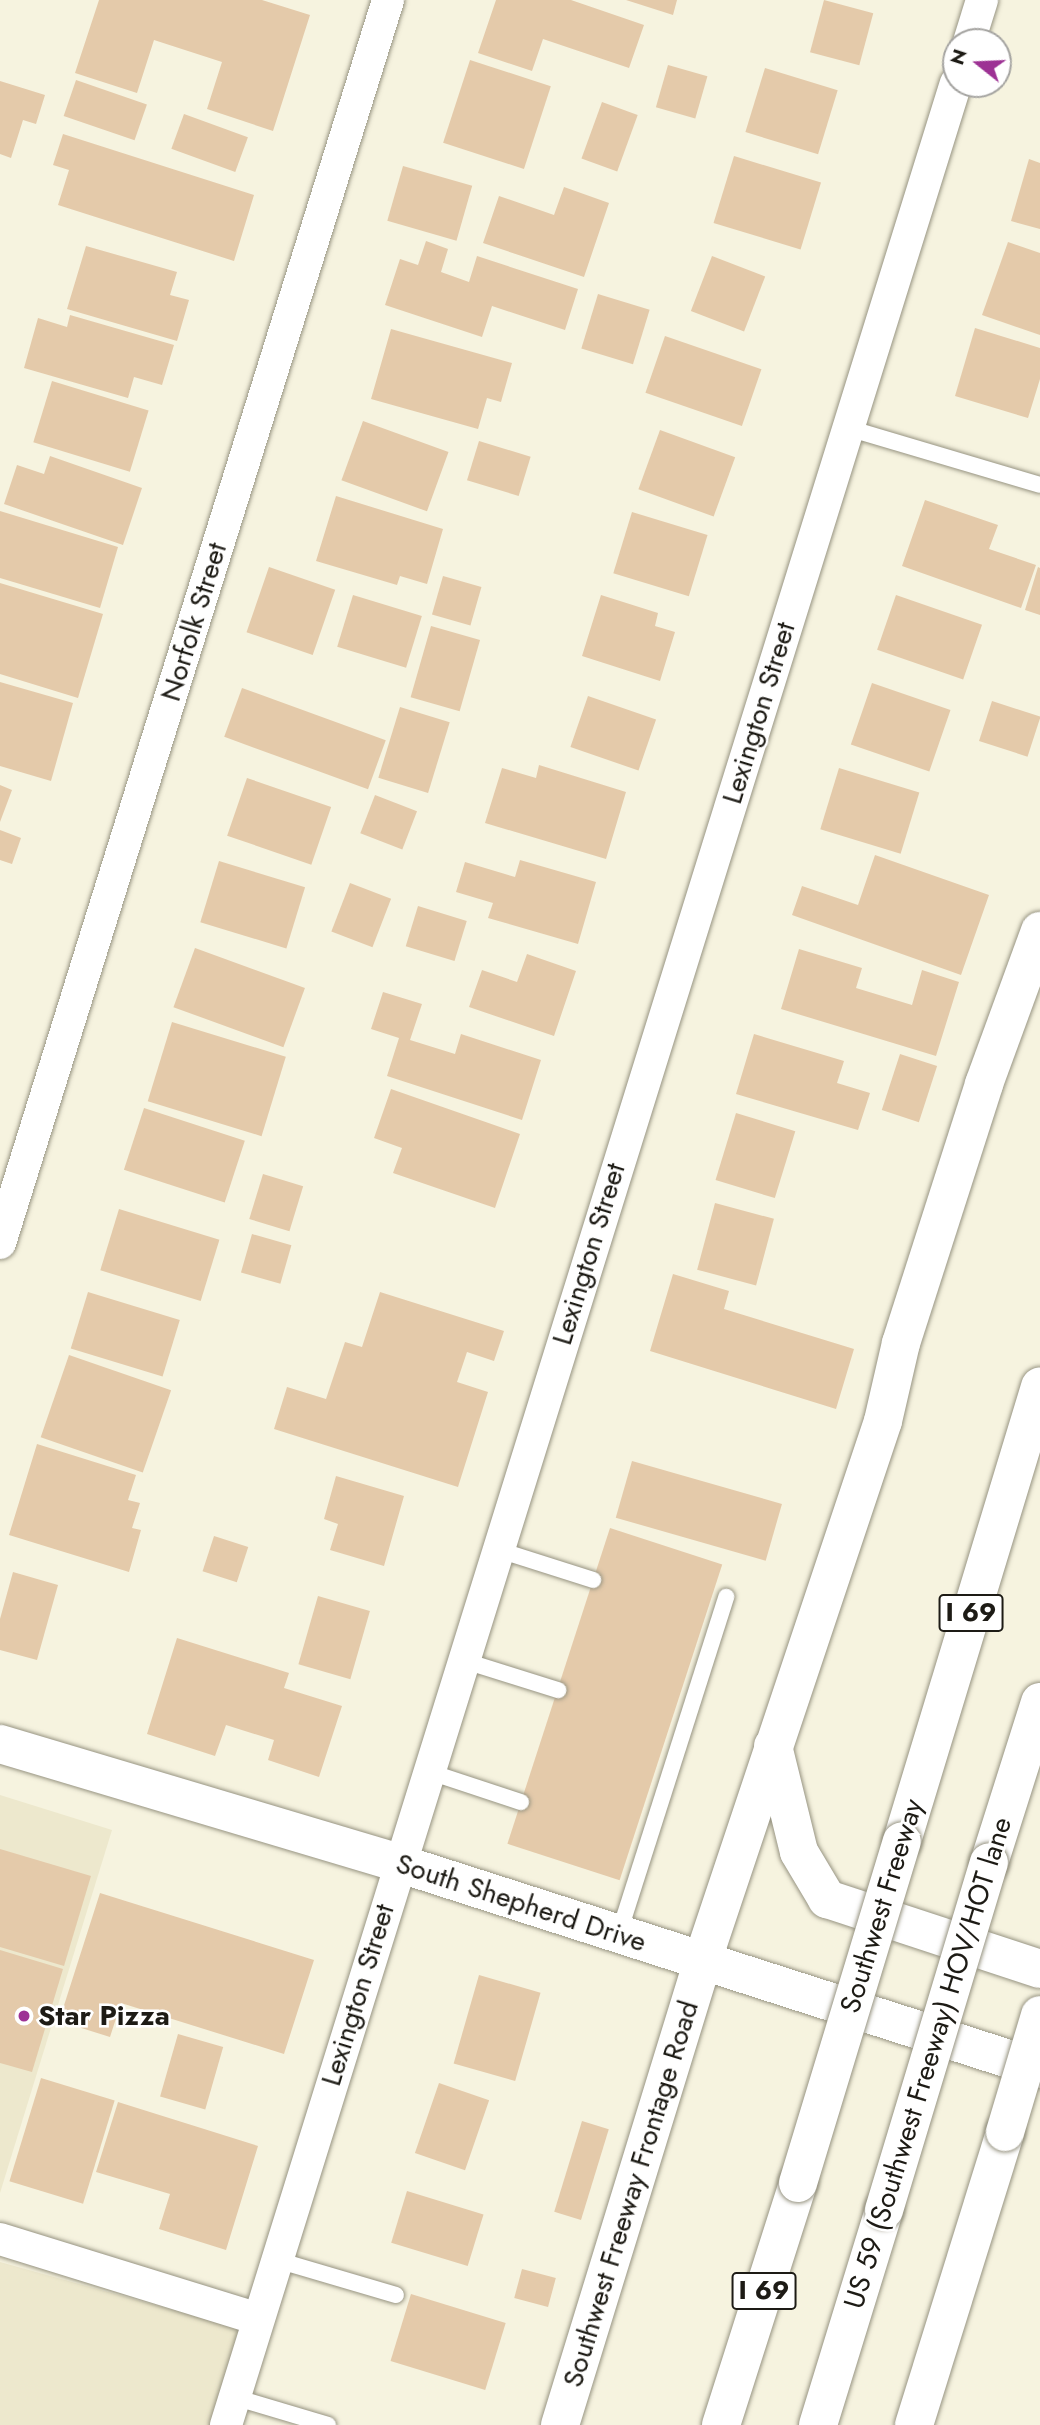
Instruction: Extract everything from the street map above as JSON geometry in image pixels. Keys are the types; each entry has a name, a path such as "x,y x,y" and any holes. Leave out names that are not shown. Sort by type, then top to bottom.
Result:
{"main road":[{"name":"Southwest Freeway Frontage Road","path":"559,2425 702,1962 883,1421 901,1343 984,1084 1040,930"},
{"name":"Southwest Freeway","path":"721,2416 798,2183 1040,1386"},
{"name":"US 59 (Southwest Freeway) HOV/HOT lane","path":"818,2425 1040,1702"},
{"name":"South Shepherd Drive","path":"0,1744 398,1863 618,1936 1040,2069"},
{"path":"774,1746 799,1852 827,1899 1040,1969"},
{"path":"914,2425 1040,2015"},
{"path":"931,2370 935,2425"}],"street":[{"name":"Norfolk Street","path":"0,1243 388,0"},
{"path":"973,28 982,0"},
{"name":"Lexington Street","path":"230,2411 398,1863 951,98"},
{"path":"0,2239 258,2319"}],"lane":[{"path":"848,428 1040,485"},
{"path":"496,1549 593,1580"},
{"path":"618,1936 643,1835 712,1620 726,1597"},
{"path":"462,1660 558,1690"},
{"path":"427,1771 521,1802"},
{"path":"277,2260 396,2294"},
{"path":"230,2411 328,2425"}],"shaded area":[{"path":"0,1795 112,1830 0,2193"},
{"path":"0,2262 241,2329 210,2425 0,2425"}],"building":[{"path":"99,0 262,0 310,15 273,131 207,109 222,62 154,40 137,93 75,73"},
{"path":"496,0 571,0 644,25 629,68 543,39 532,71 478,53"},
{"path":"626,0 677,0 673,15"},
{"path":"824,0 873,13 859,65 810,52"},
{"path":"470,60 551,86 524,169 443,143"},
{"path":"668,65 707,76 695,119 656,107"},
{"path":"765,68 838,90 818,154 745,132"},
{"path":"76,80 147,104 135,140 64,116"},
{"path":"0,81 45,95 36,124 23,120 11,158 0,154"},
{"path":"602,102 638,115 617,171 581,158"},
{"path":"184,114 248,137 235,172 171,149"},
{"path":"63,134 254,195 234,261 58,205 69,170 53,165"},
{"path":"734,156 821,183 801,250 714,223"},
{"path":"1029,159 1040,163 1040,229 1011,221"},
{"path":"403,166 472,186 456,241 387,221"},
{"path":"564,187 609,203 584,277 483,243 499,196 554,215"},
{"path":"426,241 448,249 441,272 469,282 477,256 578,289 565,330 492,306 482,337 385,305 400,259 418,265"},
{"path":"1008,242 1040,253 1040,335 982,315"},
{"path":"86,246 177,272 170,295 189,300 177,341 67,309"},
{"path":"712,256 765,276 744,332 691,311"},
{"path":"598,294 650,310 633,364 581,349"},
{"path":"70,315 174,345 162,385 134,377 128,398 24,368 38,318 67,327"},
{"path":"975,328 1040,348 1040,379 1028,418 955,396"},
{"path":"391,329 512,363 501,402 487,398 478,429 371,399"},
{"path":"665,336 761,369 742,426 645,393"},
{"path":"52,381 149,411 130,472 33,442"},
{"path":"363,421 449,452 427,511 341,480"},
{"path":"660,430 735,457 714,517 638,489"},
{"path":"479,441 531,457 519,496 467,480"},
{"path":"50,456 142,488 123,545 4,504 17,465 44,474"},
{"path":"336,496 443,529 427,584 400,576 397,585 316,561"},
{"path":"925,500 998,525 989,549 1036,565 1021,608 902,566"},
{"path":"0,511 118,547 100,608 0,578"},
{"path":"632,512 708,535 689,596 613,573"},
{"path":"269,567 335,590 313,655 247,632"},
{"path":"1038,567 1040,568 1040,615 1025,610"},
{"path":"443,576 481,587 470,625 432,614"},
{"path":"0,583 103,614 78,698 0,674"},
{"path":"353,595 422,616 406,668 337,647"},
{"path":"601,595 658,613 655,626 675,632 660,681 582,656"},
{"path":"896,595 982,625 963,679 877,650"},
{"path":"431,626 480,640 460,711 411,697"},
{"path":"0,682 73,703 51,781 0,766"},
{"path":"872,683 950,710 929,771 851,744"},
{"path":"242,688 386,740 368,789 224,737"},
{"path":"588,696 656,719 638,770 570,747"},
{"path":"992,701 1040,717 1028,757 979,741"},
{"path":"400,707 450,722 428,793 378,778"},
{"path":"539,765 626,792 606,859 485,823 502,768 536,778"},
{"path":"839,768 919,793 901,854 820,829"},
{"path":"247,778 331,807 311,865 227,836"},
{"path":"0,785 12,790 0,822"},
{"path":"375,795 417,811 402,849 360,833"},
{"path":"0,830 21,838 12,864 0,860"},
{"path":"875,855 989,895 961,975 792,915 802,886 858,905"},
{"path":"520,860 596,882 578,944 488,918 493,903 456,892 465,862 515,877"},
{"path":"219,861 305,887 286,949 200,922"},
{"path":"350,883 391,899 372,947 331,932"},
{"path":"418,906 467,921 454,961 406,946"},
{"path":"195,948 305,988 283,1047 173,1007"},
{"path":"799,949 862,968 856,988 912,1005 922,970 959,982 936,1056 781,1009"},
{"path":"527,954 576,971 554,1036 469,1007 482,970 517,982"},
{"path":"383,992 422,1004 410,1040 455,1054 461,1034 541,1060 522,1120 387,1076 399,1038 371,1029"},
{"path":"172,1022 286,1057 262,1136 148,1101"},
{"path":"754,1034 844,1061 837,1083 870,1093 858,1130 736,1094"},
{"path":"900,1054 937,1066 919,1122 882,1110"},
{"path":"391,1089 520,1134 495,1208 393,1173 402,1148 374,1138"},
{"path":"144,1108 245,1141 225,1203 124,1170"},
{"path":"736,1113 795,1131 775,1198 716,1180"},
{"path":"263,1174 303,1186 289,1231 249,1219"},
{"path":"715,1203 774,1219 756,1285 697,1270"},
{"path":"119,1209 219,1240 201,1301 100,1270"},
{"path":"252,1234 291,1245 280,1284 241,1272"},
{"path":"673,1274 729,1291 724,1309 854,1349 836,1409 650,1351"},
{"path":"88,1292 180,1320 163,1376 71,1348"},
{"path":"380,1292 504,1331 494,1361 467,1352 457,1382 488,1392 458,1487 274,1429 287,1387 326,1399 345,1342 362,1347"},
{"path":"69,1355 171,1390 143,1472 41,1437"},
{"path":"37,1444 136,1475 128,1500 140,1503 132,1528 141,1530 129,1572 9,1535"},
{"path":"632,1461 782,1504 766,1561 616,1518"},
{"path":"336,1476 404,1496 384,1566 330,1550 338,1524 324,1519"},
{"path":"610,1528 722,1564 620,1880 507,1844"},
{"path":"214,1536 248,1547 237,1582 203,1571"},
{"path":"13,1572 58,1585 37,1660 0,1650 0,1619"},
{"path":"318,1596 370,1611 350,1679 298,1664"},
{"path":"177,1638 289,1673 284,1688 342,1706 319,1777 268,1760 274,1740 226,1725 215,1756 147,1734"},
{"path":"0,1849 91,1876 64,1966 0,1947"},
{"path":"100,1893 314,1960 284,2054 121,2003 110,2037 59,2021"},
{"name":"Star Pizza","path":"0,1950 63,1969 32,2072 0,2063"},
{"path":"479,1975 541,1993 515,2081 454,2063"},
{"path":"178,2034 223,2047 205,2109 160,2096"},
{"path":"41,2078 115,2101 83,2204 9,2181"},
{"path":"439,2083 489,2100 465,2170 415,2153"},
{"path":"118,2102 258,2146 226,2250 159,2229 170,2194 96,2172"},
{"path":"582,2121 609,2129 581,2220 554,2212"},
{"path":"407,2191 484,2214 468,2266 391,2243"},
{"path":"522,2269 556,2278 548,2307 514,2298"},
{"path":"411,2294 506,2323 485,2390 391,2361"}],"place":[{"name":"Star Pizza","path":"24,2016"}]}
